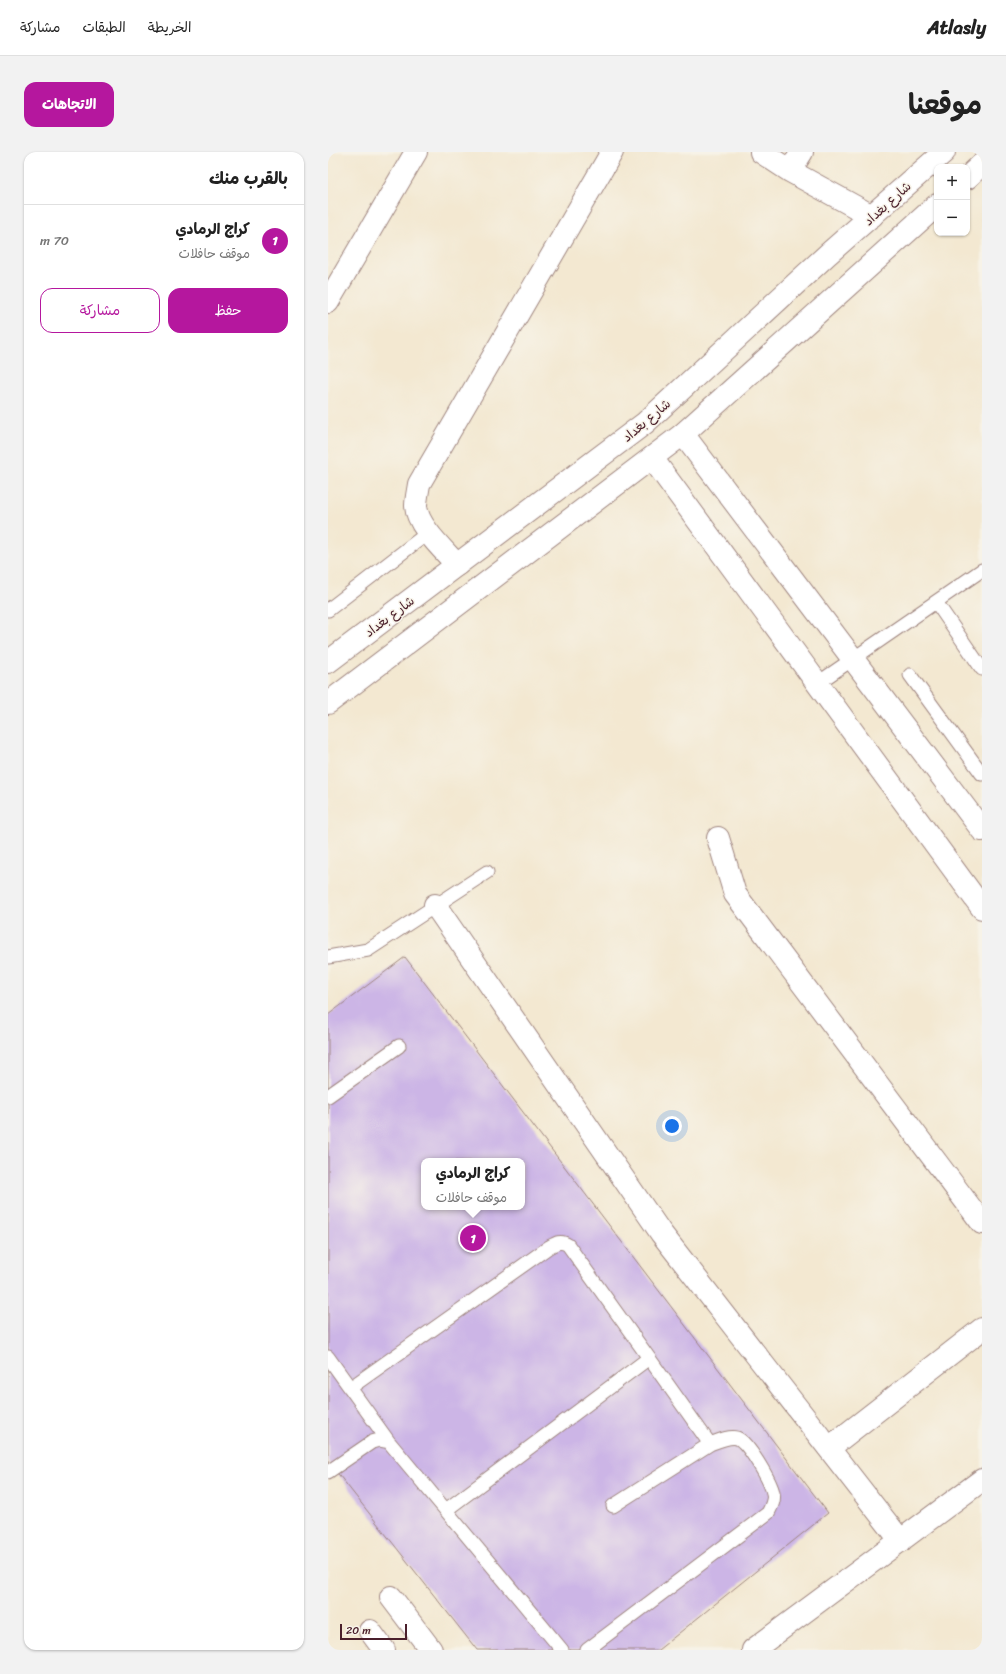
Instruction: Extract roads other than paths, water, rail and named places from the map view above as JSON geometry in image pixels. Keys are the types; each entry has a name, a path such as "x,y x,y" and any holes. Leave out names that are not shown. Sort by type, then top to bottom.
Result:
{"street":[{"path":"328,302 416,152"},
{"path":"457,565 428,532 420,519 416,507 419,484 612,152"},
{"path":"761,152 790,171 872,216"},
{"path":"790,171 802,152"},
{"name":"شارع بغداد","path":"328,662 645,423 944,152"},
{"path":"970,175 982,164"},
{"path":"328,703 683,434 934,208"},
{"path":"683,434 982,830"},
{"path":"652,458 982,908"},
{"path":"718,838 735,894 982,1223"},
{"path":"435,905 661,1233 901,1541"},
{"path":"829,1448 982,1329"},
{"path":"753,1650 982,1480"},
{"path":"390,1597 431,1650"},
{"path":"370,1631 384,1650"}],"lane":[{"path":"328,610 428,532"},
{"path":"818,684 982,570"},
{"path":"936,602 982,669"},
{"path":"910,675 982,774"},
{"path":"328,957 368,950 487,872"},
{"path":"328,1096 399,1046"},
{"path":"350,1388 549,1246 559,1242 565,1242 710,1444"},
{"path":"328,1357 389,1442 562,1650"},
{"path":"446,1510 649,1358"},
{"path":"588,1650 768,1513 772,1505 773,1493 756,1458 741,1440 735,1438 724,1439 710,1444 614,1506"},
{"path":"328,1472 372,1442 379,1440 389,1442"}],"place":[{"name":"كراج الرمادي","path":"473,1238"}]}
